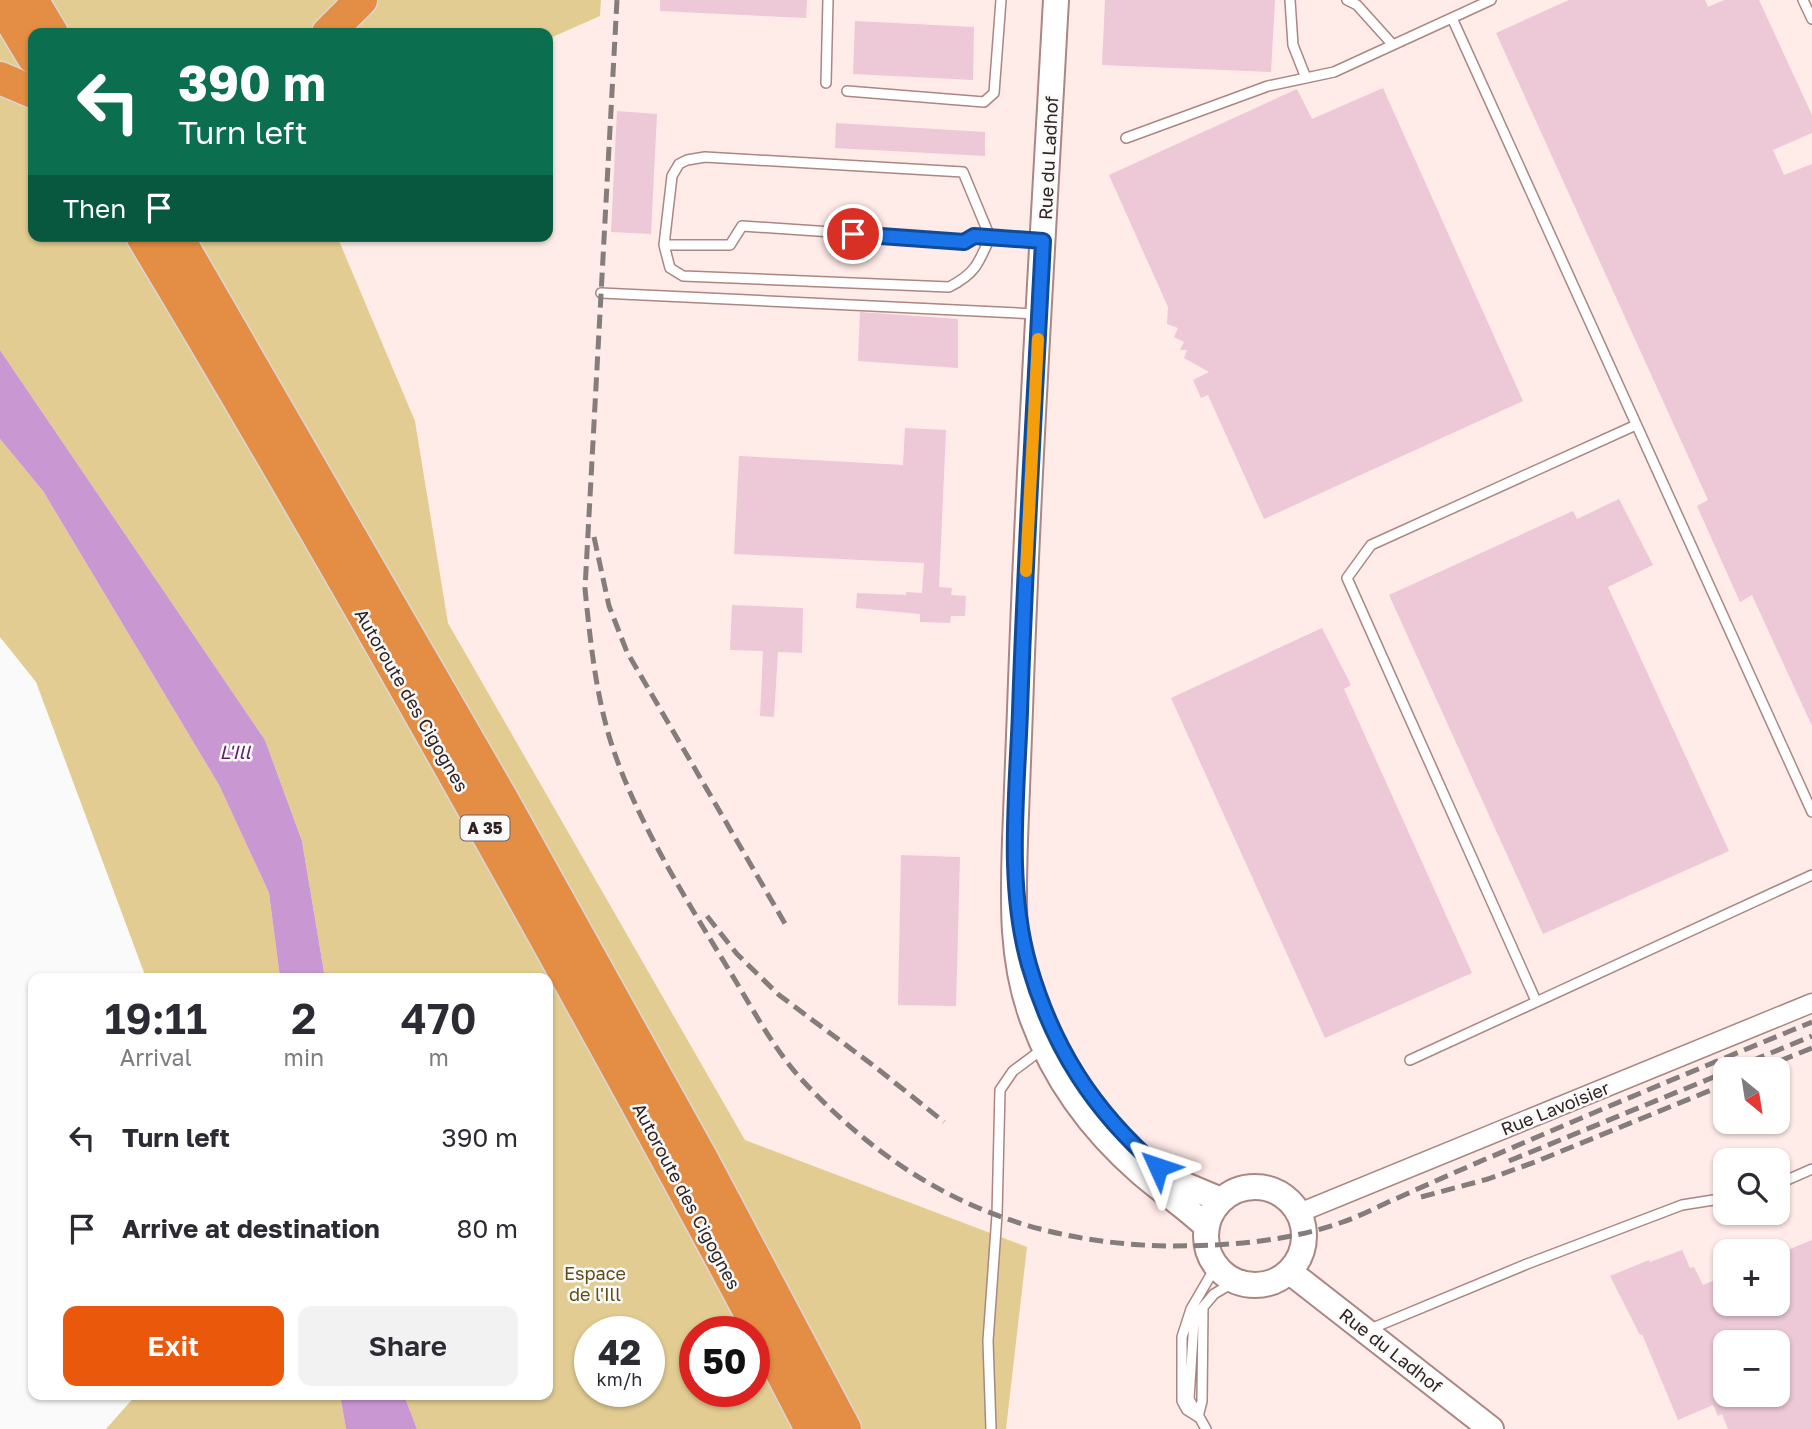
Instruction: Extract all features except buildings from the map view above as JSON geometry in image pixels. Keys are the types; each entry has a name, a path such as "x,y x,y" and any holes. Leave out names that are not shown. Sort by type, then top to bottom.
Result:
{"highway":[{"path":"32,0 49,28"},
{"path":"333,28 361,0"},
{"path":"0,2 28,49"},
{"name":"Autoroute des Cigognes","path":"146,242 477,813 678,1177 811,1429"},
{"name":"Autoroute des Cigognes","path":"180,242 502,799 703,1161 845,1429"}],"main road":[{"name":"Rue du Ladhof","path":"1056,0 1022,636 1013,902 1017,966 1032,1019 1045,1048 1065,1086 1086,1116 1114,1147 1207,1227"},
{"name":"Rue du Ladhof","path":"1014,861 1018,906 1028,963 1056,1038 1084,1086 1125,1138 1158,1167 1178,1182 1221,1200"},
{"path":"1258,1187 1282,1195 1299,1213 1305,1232 1303,1251 1290,1272 1271,1283 1248,1286 1226,1277 1212,1261 1207,1246 1207,1227 1212,1212 1221,1200 1237,1190 1258,1187"},
{"name":"Rue du Ladhof","path":"1290,1272 1492,1429"}],"street":[{"name":"Rue Lavoisier","path":"1299,1213 1812,1003"}],"lane":[{"path":"826,83 828,0"},
{"path":"847,91 984,102 994,93 1001,0"},
{"path":"1290,0 1293,45 1306,78"},
{"path":"1347,0 1357,5 1393,45"},
{"path":"1126,138 1268,86 1334,72 1491,0"},
{"path":"1803,0 1812,19"},
{"path":"1452,18 1812,813"},
{"path":"705,157 963,172 990,237 977,267 965,279 949,287 683,276 670,268 664,245 672,176 679,164 705,157"},
{"path":"664,245 730,245 742,226 964,242 974,236 1043,241"},
{"path":"601,293 1039,314"},
{"path":"1536,1001 1347,578 1371,545 1636,425"},
{"path":"1410,1059 1812,875"},
{"path":"991,1429 988,1341 997,1216 1000,1090 1013,1071 1045,1048"},
{"path":"1790,1179 1812,1169"},
{"path":"1366,1331 1527,1264 1682,1205 1713,1200"},
{"path":"1198,1417 1187,1410 1182,1401 1182,1337 1191,1309 1216,1266"},
{"path":"1206,1429 1189,1399 1194,1321 1214,1294 1236,1281"}],"shaded area":[{"path":"601,0 1812,0 1812,1429 999,1429 1014,1242 745,1140 448,623 415,421 340,242 553,242 553,37 600,16"}],"green space":[{"name":"Espace de l'Ill","path":"0,0 601,0 600,16 553,37 553,28 28,28 28,242 340,242 415,421 448,623 745,1140 1027,1247 1006,1429 417,1429 406,1400 553,1400 553,973 324,973 302,841 265,740 0,350"},
{"path":"0,439 43,491 219,785 269,893 279,973 144,973 36,682 0,637"},
{"path":"132,1400 341,1400 346,1429 106,1429"}],"water":[{"name":"L'Ill","path":"0,350 265,740 302,841 324,973 279,973 269,893 219,785 43,491 0,439"},
{"path":"341,1400 406,1400 417,1429 346,1429"}],"railway":[{"path":"617,0 585,589 600,700 620,768 649,832 684,895 776,1047 803,1081 842,1119 882,1152 924,1180 968,1203 1014,1221 1062,1234 1114,1243 1168,1246 1255,1242 1298,1235 1353,1218 1583,1117 1812,1022"},
{"path":"594,537 609,606 627,652 787,927"},
{"path":"707,916 737,954 779,995 944,1122"},
{"path":"1761,1057 1812,1036"},
{"path":"1790,1057 1812,1048"},
{"path":"1509,1161 1713,1077"},
{"path":"1421,1197 1488,1179 1535,1162 1713,1089"}],"slow traffic":[{"path":"1026,571 1038,339"}],"route":[{"path":"853,234 964,242 974,236 1043,241 1022,636 1014,861 1018,906 1028,963 1056,1038 1084,1086 1104,1112 1125,1138 1158,1167"}]}
